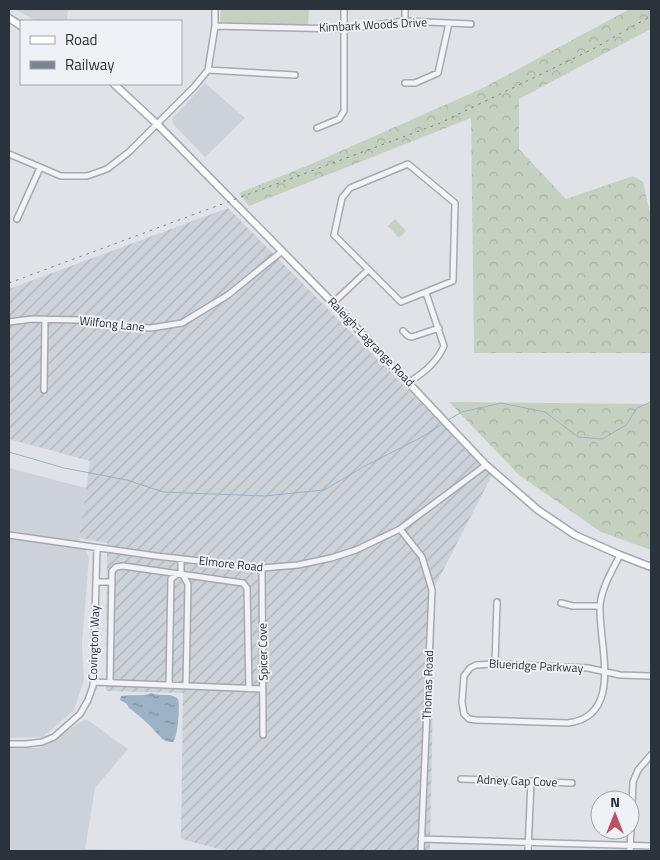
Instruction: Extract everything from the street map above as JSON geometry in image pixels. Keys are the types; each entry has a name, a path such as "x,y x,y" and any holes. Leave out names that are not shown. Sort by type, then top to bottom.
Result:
{"main road":[{"path":"9,18 20,25"},
{"name":"Raleigh-Lagrange Road","path":"115,85 157,124 333,302 486,465 538,510 575,535 651,567"}],"street":[{"path":"9,154 61,176 87,176 107,169 129,152 194,87 208,70 216,9"},
{"path":"317,128 340,119 344,111 344,9"},
{"path":"405,9 405,21"},
{"name":"Kimbark Woods Drive","path":"215,26 344,29 405,21 471,24"},
{"path":"405,83 415,83 438,73 449,23"},
{"path":"208,70 295,75"},
{"path":"408,164 455,204 453,281 426,293 401,302 334,235 342,198 350,188 408,164"},
{"path":"17,220 40,168"},
{"name":"Wilfong Lane","path":"9,322 32,319 80,320 112,326 151,328 182,322 228,295 282,252"},
{"path":"333,302 368,270"},
{"path":"409,382 435,362 444,346 426,293"},
{"path":"44,390 45,319"},
{"path":"403,331 412,337 439,328"},
{"name":"Elmore Road","path":"9,535 97,548 262,568 298,565 332,558 356,550 400,529 486,465"},
{"name":"Thomas Road","path":"400,529 422,556 432,590 421,851"},
{"name":"Covington Way","path":"9,744 42,742 54,737 80,714 88,700 93,682 97,548"},
{"path":"604,672 600,606 602,592 620,555"},
{"path":"182,559 180,574 188,584 186,686"},
{"path":"110,683 112,571 116,567 123,566 243,583 247,588 249,689"},
{"name":"Spicer Cove","path":"262,568 264,735"},
{"path":"169,685 171,579 180,574"},
{"path":"96,582 112,582"},
{"path":"495,664 497,602"},
{"path":"561,603 573,606 600,606"},
{"name":"Blueridge Parkway","path":"604,672 600,703 591,715 581,721 568,723 476,720 464,714 462,702 463,680 466,672 476,665 495,664 588,668 604,672 651,676"},
{"path":"93,682 263,689"},
{"path":"630,848 632,784 638,770 651,756"},
{"name":"Adney Gap Cove","path":"461,779 572,782"},
{"path":"528,851 531,781"},
{"path":"421,839 529,842 630,848 651,846"}],"shaded area":[{"path":"15,9 68,9 67,20 34,20"},
{"path":"205,83 245,118 205,157 173,124 172,119"},
{"path":"228,208 492,475 435,586 430,851 227,851 181,839 183,693 106,691 107,543 79,538 90,461 9,439 9,289"},
{"path":"9,468 86,488 79,538 89,557 82,644 84,680 74,710 43,737 9,738"},
{"path":"86,719 128,749 95,788 85,849 221,851 9,851 9,748 39,748"}],"green space":[{"path":"221,9 309,9 308,26 220,22"},
{"path":"630,9 651,9 651,29 519,99 519,149 566,199 633,176 643,182 651,217 651,353 474,353 471,118 249,206 239,193 309,165 481,89"},
{"path":"395,219 406,231 399,238 388,226"},
{"path":"449,402 651,404 651,550 601,532 519,475"}],"water":[{"path":"151,693 172,696 178,699 178,721 173,742 162,739 127,704 120,700 121,696"}],"waterway":[{"path":"448,420 462,412 501,403 545,412 578,437 602,439 626,425 637,408 651,402"},
{"path":"9,452 64,468 127,480 163,492 264,496 324,490 443,424"}],"railway":[{"path":"9,283 438,124 593,49 651,16"}]}
